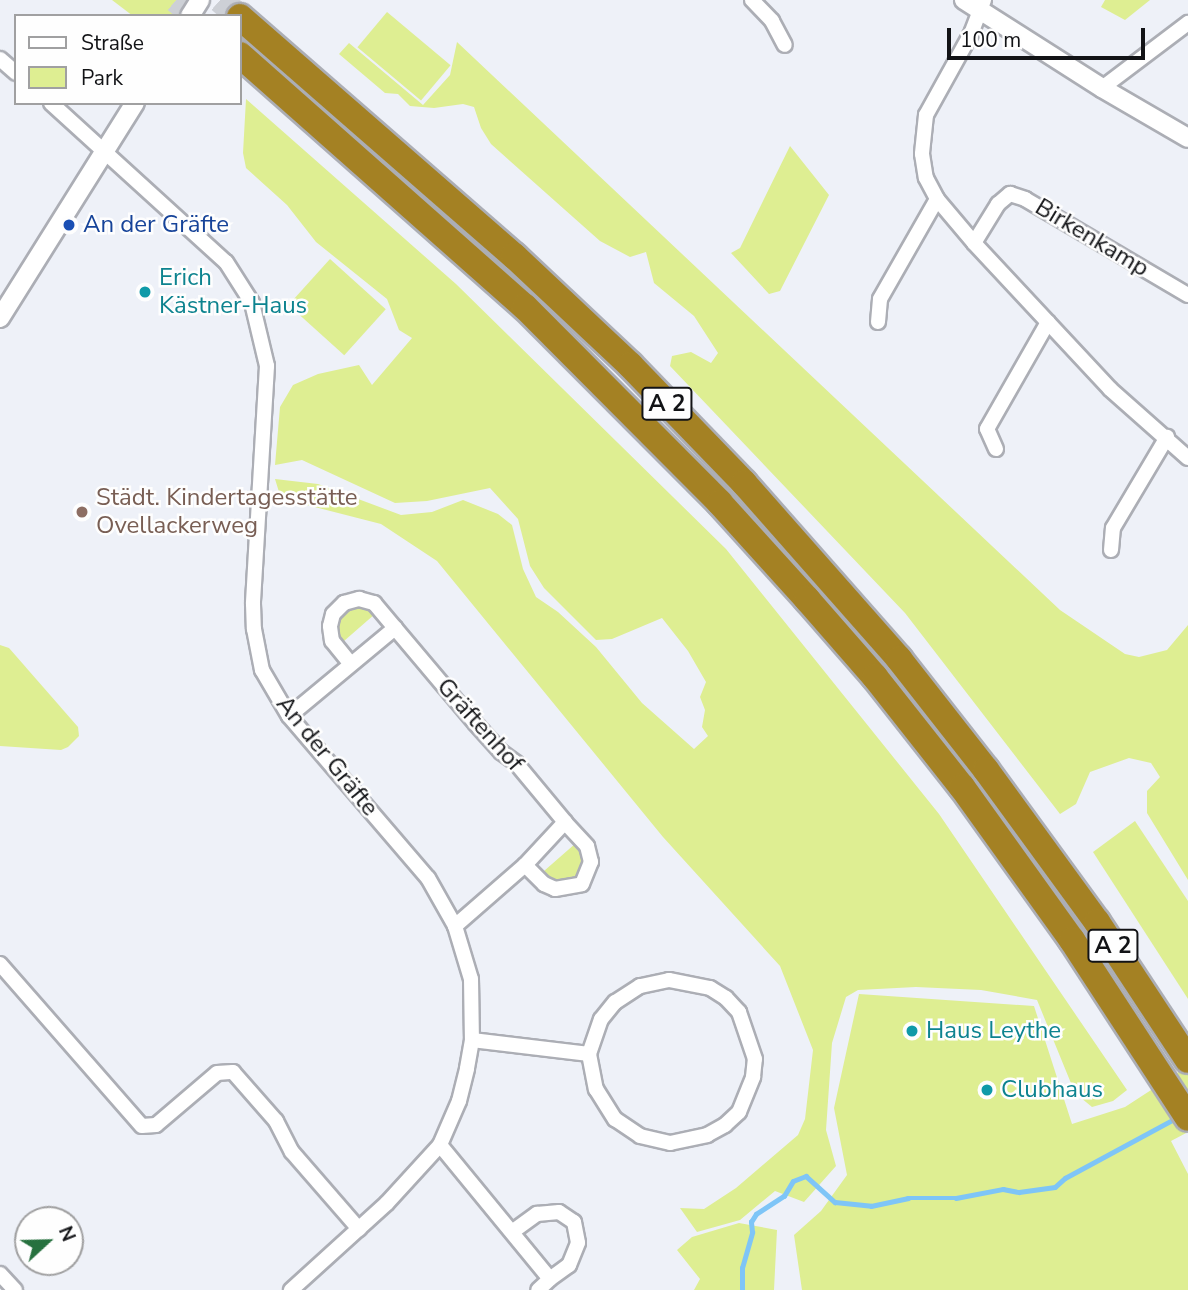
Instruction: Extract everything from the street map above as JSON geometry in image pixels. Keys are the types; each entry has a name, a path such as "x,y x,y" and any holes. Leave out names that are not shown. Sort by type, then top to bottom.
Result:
{"highway":[{"name":"A 2","path":"242,19 524,265 630,365 753,494 899,659 986,770 1097,922 1186,1057"},
{"name":"A 2","path":"242,57 525,307 711,493 807,599 875,677 962,787 1072,940 1188,1118"}],"street":[{"path":"752,0 772,21 785,45"},
{"path":"1188,138 1102,88 976,4 972,32 926,115 922,154 926,178 937,199 974,243 1110,389 1188,458"},
{"path":"1102,88 1188,23"},
{"path":"0,59 14,71"},
{"name":"An der Gräfte","path":"53,105 226,262 252,303 267,366 254,629 262,670 289,716 428,878 456,926 471,979 472,1040 459,1101 440,1145 359,1229 290,1290"},
{"path":"0,318 134,105"},
{"name":"Birkenkamp","path":"974,243 998,204 1010,194 1025,199 1188,295"},
{"path":"878,322 880,299 937,199"},
{"path":"996,449 987,429 1048,321"},
{"path":"1111,550 1113,528 1167,437"},
{"name":"Gräftenhof","path":"350,663 332,641 330,626 333,614 344,603 359,598 374,603 587,846 591,862 582,884 555,889 544,884 526,865"},
{"path":"289,716 395,628"},
{"path":"456,926 526,865 565,822"},
{"path":"0,964 142,1126 156,1125 217,1073 233,1072 276,1121 292,1152 359,1229"},
{"path":"669,980 710,988 726,998 739,1012 755,1059 748,1092 732,1118 707,1135 670,1143 640,1136 615,1119 596,1089 589,1054 601,1019 615,1002 640,986 669,980"},
{"path":"472,1040 589,1054"},
{"path":"440,1145 550,1279"},
{"path":"512,1232 537,1214 559,1212 574,1222 578,1243 569,1265 538,1290"},
{"path":"0,1273 15,1290"}],"green space":[{"path":"112,0 182,0 173,14 130,14"},
{"path":"1105,0 1150,0 1125,20 1101,7"},
{"path":"387,12 451,65 421,101 357,47"},
{"path":"457,42 1060,610 1125,654 1139,657 1167,650 1188,625 1188,880 1147,813 1147,791 1160,777 1151,763 1129,758 1090,772 1076,804 1060,814 905,613 670,366 672,356 691,352 711,363 718,353 694,316 654,283 646,252 630,257 600,241 491,144 481,128 474,107 463,104 434,108 410,106 398,94 385,93 339,54 349,43 423,105 450,75"},
{"path":"246,99 456,284 726,549 939,814 1127,1090 1113,1101 1092,1107 1075,1093 1037,1000 981,990 916,987 858,990 846,997 832,1043 826,1130 836,1166 804,1202 775,1191 740,1220 697,1232 680,1208 704,1209 736,1188 798,1135 805,1119 813,1050 780,966 663,837 437,561 381,524 303,504 283,505 275,479 318,484 401,515 432,512 463,500 498,514 512,525 523,569 536,597 558,612 596,647 642,703 694,749 708,736 702,727 705,710 700,697 706,682 688,651 662,618 612,639 596,640 544,588 530,566 518,519 490,488 427,501 395,503 302,460 275,465 280,407 293,385 318,374 359,365 372,385 412,338 399,330 387,299 316,242 287,205 246,168 243,153"},
{"path":"790,146 829,195 780,291 769,294 731,253 740,248"},
{"path":"330,259 386,309 344,355 289,305"},
{"path":"366,605 375,614 344,641 350,653 337,634 337,620 346,608"},
{"path":"0,645 9,648 78,727 79,736 68,747 61,750 0,746"},
{"path":"1135,821 1188,901 1188,999 1093,852"},
{"path":"576,843 582,848 585,859 577,878 571,882 549,880 535,865 544,871"},
{"path":"859,994 1034,1006 1072,1124 1125,1107 1188,1066 1188,1132 1171,1141 1188,1174 1188,1290 802,1290 794,1235 821,1211 847,1175 834,1108"},
{"path":"739,1223 777,1230 774,1290 694,1290 700,1279 677,1250 692,1237"}],"waterway":[{"path":"742,1290 742,1268 752,1232 751,1222 756,1214 784,1196 793,1181 806,1176 835,1202 871,1206 908,1198 956,1198 1003,1189 1019,1192 1055,1187 1065,1178 1178,1117"}],"tunnel":[{"path":"176,0 193,14"},
{"path":"220,0 234,12"}],"place":[{"name":"An der Gräfte","path":"69,225"},
{"name":"Erich Kästner-Haus","path":"145,292"},
{"name":"Städt. Kindertagesstätte Ovellackerweg","path":"82,512"},
{"name":"Haus Leythe","path":"912,1031"},
{"name":"Clubhaus","path":"987,1090"}]}
